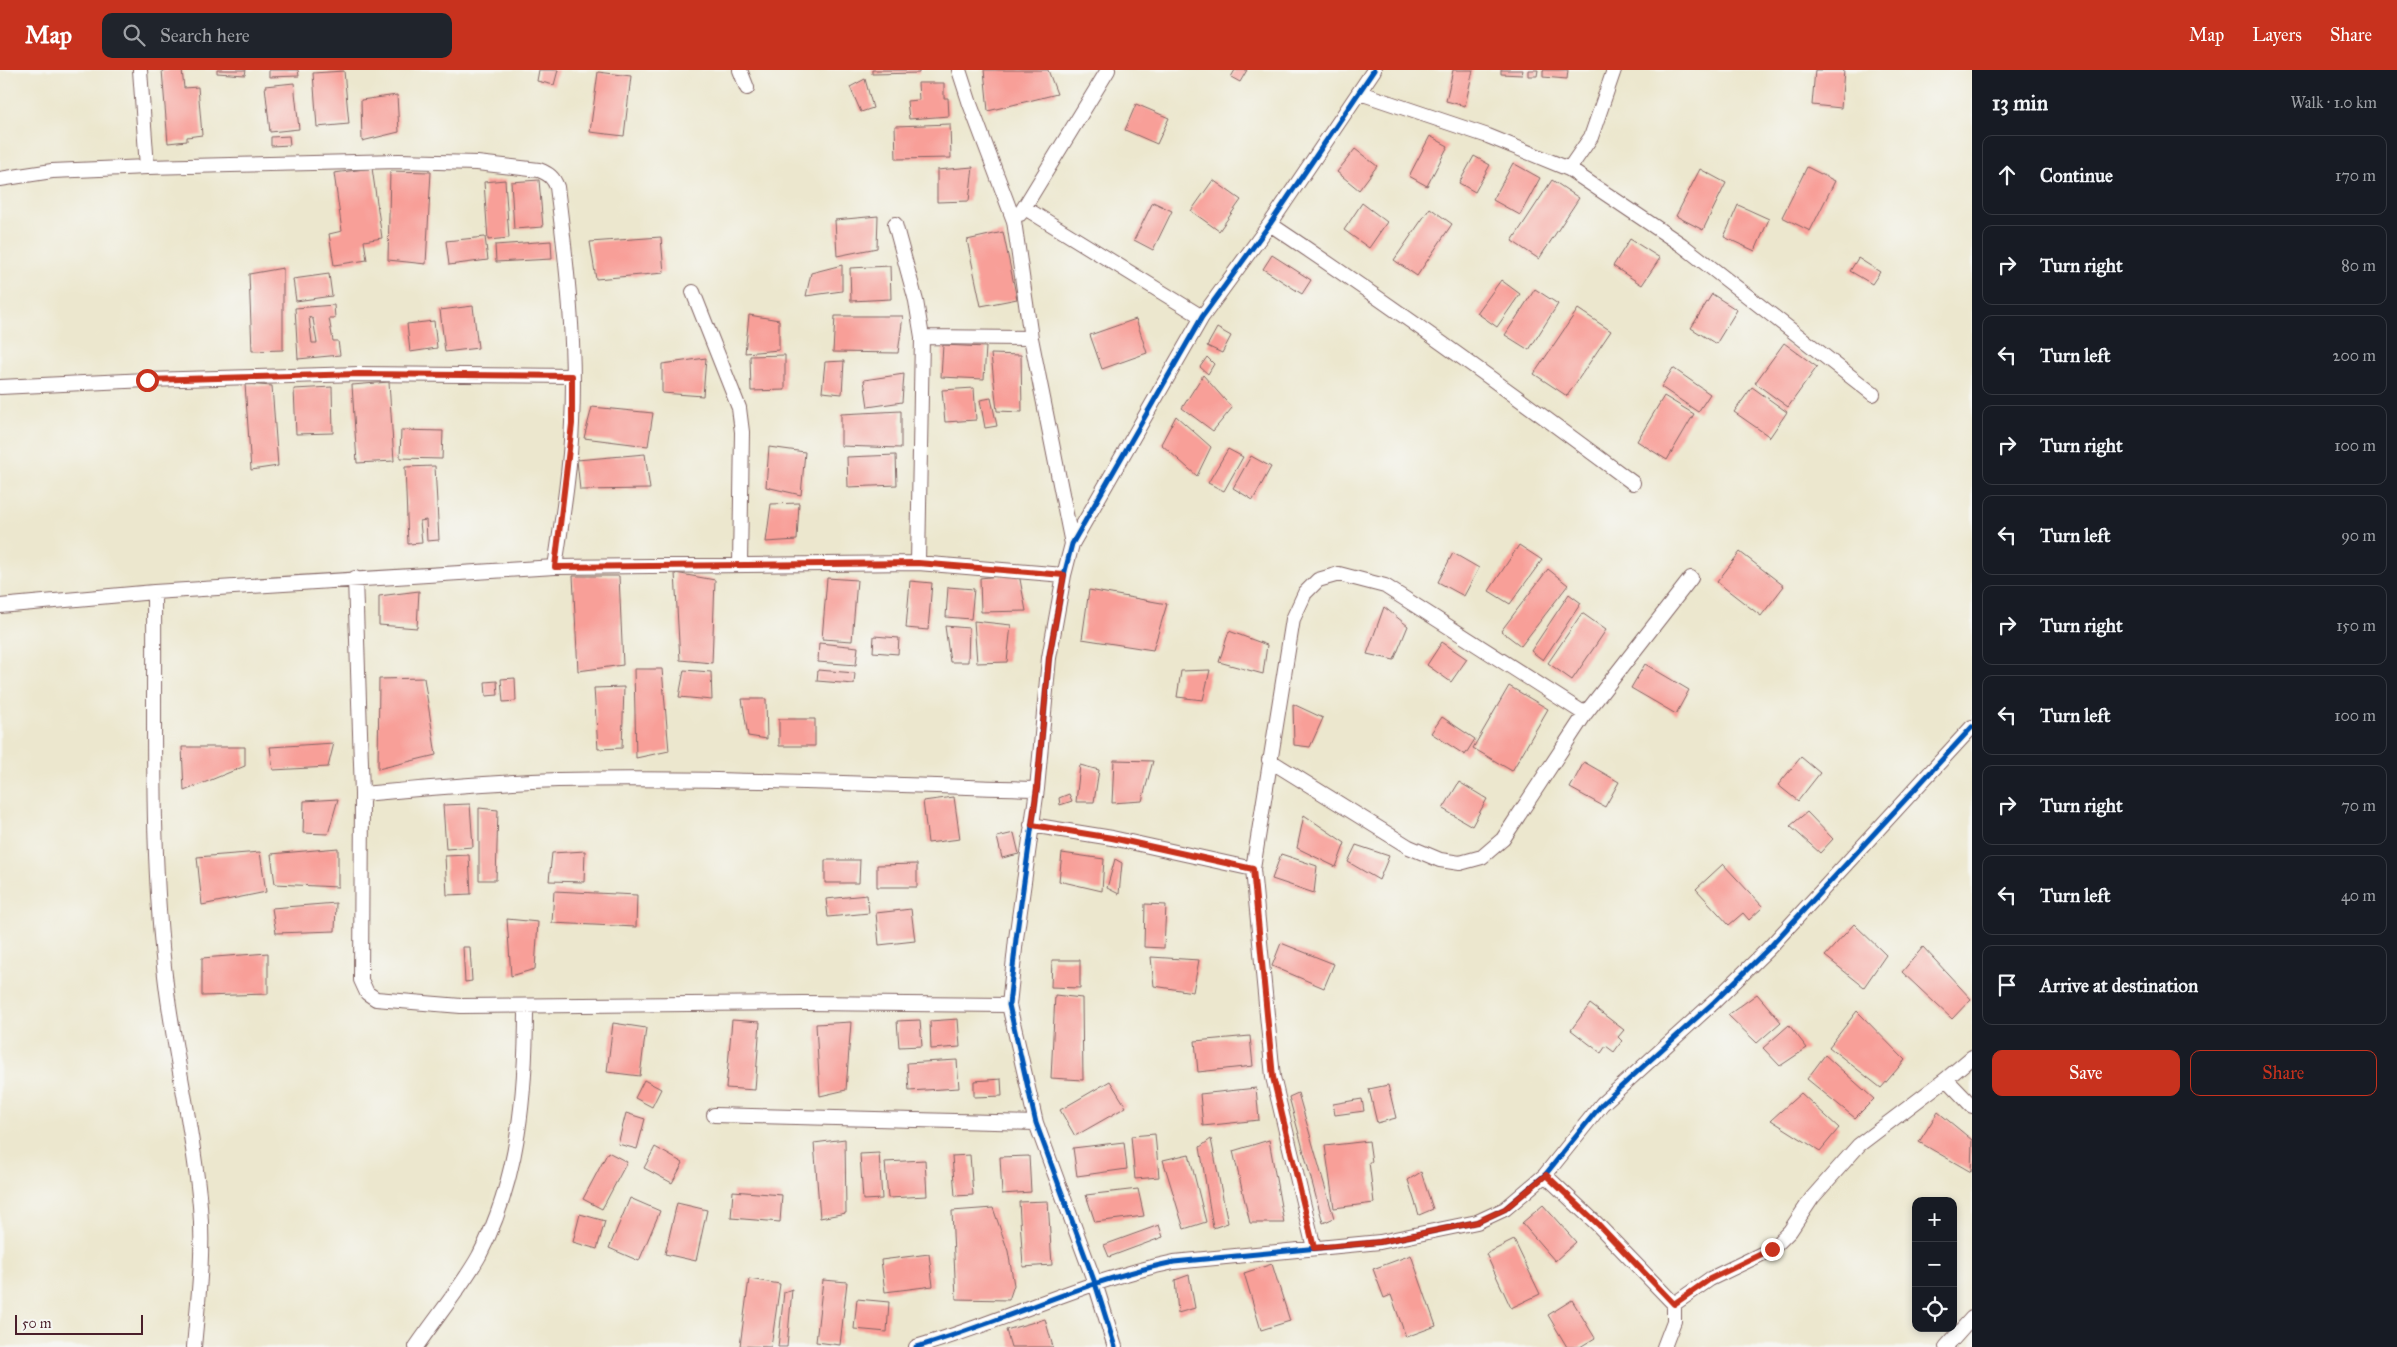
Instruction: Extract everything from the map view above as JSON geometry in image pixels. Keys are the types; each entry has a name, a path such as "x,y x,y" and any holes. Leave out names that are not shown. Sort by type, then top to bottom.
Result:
{"street":[{"path":"140,70 147,166"},
{"path":"740,70 747,88"},
{"path":"959,70 1014,221 1032,338 1072,544"},
{"path":"1014,221 1025,208 1108,70"},
{"path":"1116,1347 1095,1283 1036,1123 1009,1006 1016,939 1037,788 1049,658 1064,575 1072,544 1202,317 1270,224 1374,70"},
{"path":"1569,169 1591,137 1614,70"},
{"path":"1360,93 1488,136 1569,169 1682,245 1873,394"},
{"path":"0,179 52,171 147,166 399,161 477,163 539,170 547,173 553,178 556,188 567,265 572,376 572,424 555,567"},
{"path":"1025,208 1202,317"},
{"path":"895,224 916,301 922,337 918,563"},
{"path":"1270,224 1487,374 1633,483"},
{"path":"693,292 739,408 742,432 740,564"},
{"path":"922,337 1032,338"},
{"path":"0,388 147,380 359,374 572,376"},
{"path":"0,606 154,592 555,567 918,563 1064,575"},
{"path":"1314,1248 1273,1077 1253,869 1292,619 1305,593 1318,580 1339,574 1385,586 1585,714"},
{"path":"355,578 362,794 361,980 367,993 376,999 462,1006 526,1007 804,1003 1009,1006"},
{"path":"1269,760 1409,847 1440,860 1460,863 1482,857 1502,839 1585,714 1691,578"},
{"path":"154,592 155,854 166,984 195,1160 200,1209 200,1271 194,1347"},
{"path":"916,1347 1033,1308 1095,1283 1140,1269 1174,1262 1380,1242 1477,1222 1505,1209 1546,1175 1602,1104 1714,1002 1769,948 1972,727"},
{"path":"362,794 447,786 556,780 658,779 1037,788"},
{"path":"1032,825 1112,838 1253,869"},
{"path":"416,1347 478,1257 498,1214 521,1120 526,1058 526,1007"},
{"path":"1674,1304 1710,1279 1772,1249 1790,1232 1812,1198 1859,1145 1972,1058"},
{"path":"1946,1079 1972,1106"},
{"path":"714,1115 1036,1123"},
{"path":"1546,1175 1598,1224 1674,1304 1674,1321 1664,1347"},
{"path":"1946,1347 1972,1318"}],"building":[{"path":"162,70 182,70 184,88 198,87 202,135 187,137 187,141 168,143"},
{"path":"217,70 246,70 245,75 217,73"},
{"path":"269,70 298,70 299,76 269,77"},
{"path":"539,70 558,70 554,85 537,81"},
{"path":"872,70 919,70 919,73 872,74"},
{"path":"984,70 1048,70 1057,94 988,111"},
{"path":"1235,70 1247,70 1240,82 1231,77"},
{"path":"1453,70 1473,70 1465,106 1446,101"},
{"path":"1501,70 1523,70 1522,75 1501,74"},
{"path":"1528,70 1538,70 1537,76 1528,76"},
{"path":"1543,70 1568,70 1567,79 1543,77"},
{"path":"1815,70 1844,70 1841,108 1812,105"},
{"path":"344,71 349,124 317,127 313,73"},
{"path":"598,72 631,76 624,136 590,132"},
{"path":"865,79 873,108 861,112 850,87"},
{"path":"294,83 299,129 270,132 265,86"},
{"path":"918,83 944,83 944,98 948,98 949,116 909,119 907,101 919,100"},
{"path":"397,95 399,132 362,141 361,100"},
{"path":"1136,104 1169,118 1157,144 1125,130"},
{"path":"950,124 951,158 896,159 895,126"},
{"path":"289,136 290,145 271,146 271,137"},
{"path":"1430,136 1448,146 1427,186 1409,176"},
{"path":"1355,149 1377,166 1359,190 1337,172"},
{"path":"1474,156 1490,165 1475,192 1459,183"},
{"path":"1513,163 1540,178 1520,215 1493,200"},
{"path":"973,167 969,201 937,202 937,170"},
{"path":"1807,167 1835,181 1810,231 1782,217"},
{"path":"372,168 382,238 364,241 367,260 334,265 329,234 342,231 334,173"},
{"path":"1700,169 1726,183 1703,230 1676,216"},
{"path":"390,171 431,172 426,264 388,260"},
{"path":"505,180 509,238 488,240 484,182"},
{"path":"539,180 543,227 514,229 511,182"},
{"path":"1213,180 1241,200 1219,231 1191,211"},
{"path":"1552,180 1579,198 1539,259 1512,241"},
{"path":"1153,202 1172,211 1153,250 1134,240"},
{"path":"1362,203 1387,222 1369,248 1344,230"},
{"path":"1738,205 1769,219 1755,251 1724,237"},
{"path":"1430,208 1452,224 1417,276 1394,260"},
{"path":"878,216 877,248 837,256 835,220"},
{"path":"1003,232 1017,299 981,306 967,240"},
{"path":"485,237 488,260 449,265 446,241"},
{"path":"661,237 664,273 596,279 590,242"},
{"path":"1630,239 1660,258 1642,285 1613,266"},
{"path":"551,241 552,259 496,262 495,245"},
{"path":"1272,255 1311,280 1302,294 1263,269"},
{"path":"1858,258 1880,272 1872,284 1850,271"},
{"path":"842,265 842,291 806,296 811,273"},
{"path":"890,266 891,299 851,301 850,268"},
{"path":"283,268 283,350 252,351 249,274"},
{"path":"329,274 332,296 296,301 293,279"},
{"path":"1501,280 1520,294 1497,327 1477,313"},
{"path":"1535,289 1558,304 1529,350 1505,335"},
{"path":"1712,294 1737,310 1716,344 1691,328"},
{"path":"334,305 335,318 329,318 333,341 338,341 340,355 298,359 295,308","holes":["309,317 313,319 317,343 312,343"]},
{"path":"473,306 478,348 445,352 440,310"},
{"path":"1578,309 1611,331 1567,396 1534,374"},
{"path":"749,315 779,320 779,350 745,353"},
{"path":"835,316 903,316 898,353 833,352"},
{"path":"1136,319 1147,353 1102,369 1090,335"},
{"path":"434,321 437,348 410,352 407,324"},
{"path":"1217,328 1231,336 1222,353 1207,346"},
{"path":"1784,343 1817,367 1788,407 1755,383"},
{"path":"943,345 986,347 984,379 941,377"},
{"path":"991,354 1021,355 1022,412 997,411"},
{"path":"785,355 785,390 751,391 750,356"},
{"path":"1207,357 1214,364 1208,374 1200,367"},
{"path":"706,358 703,396 662,393 662,364"},
{"path":"844,361 842,394 822,392 825,362"},
{"path":"1673,368 1710,394 1698,412 1661,387"},
{"path":"904,374 902,402 868,407 864,380"},
{"path":"1203,375 1232,408 1213,431 1182,408"},
{"path":"389,382 394,461 357,463 352,385"},
{"path":"245,384 272,386 278,466 251,470"},
{"path":"332,387 333,433 296,434 294,389"},
{"path":"1752,387 1787,412 1770,437 1734,412"},
{"path":"974,388 976,420 945,422 942,390"},
{"path":"1664,396 1694,414 1667,460 1637,441"},
{"path":"991,398 997,426 985,428 980,400"},
{"path":"592,407 653,413 648,446 584,438"},
{"path":"901,411 901,448 841,446 841,414"},
{"path":"1176,416 1211,447 1197,476 1161,444"},
{"path":"401,430 443,431 442,459 400,458"},
{"path":"769,447 805,452 801,495 766,487"},
{"path":"1228,449 1243,457 1224,491 1208,483"},
{"path":"645,454 650,489 580,490 577,460"},
{"path":"896,455 897,485 848,487 847,457"},
{"path":"1251,456 1271,467 1253,500 1233,488"},
{"path":"435,466 439,540 427,541 426,520 420,521 422,543 408,544 405,467"},
{"path":"799,503 797,540 766,542 771,504"},
{"path":"1519,545 1542,560 1510,604 1489,591"},
{"path":"1740,552 1784,586 1761,616 1717,582"},
{"path":"1453,553 1479,568 1464,596 1438,582"},
{"path":"1548,569 1568,585 1521,646 1501,631"},
{"path":"675,573 715,580 712,663 680,660"},
{"path":"1019,574 1026,611 981,612 980,578"},
{"path":"573,576 619,576 623,665 578,671"},
{"path":"827,578 857,580 852,641 822,639"},
{"path":"910,581 932,583 928,630 906,628"},
{"path":"948,587 974,589 971,619 946,617"},
{"path":"1089,590 1167,604 1153,650 1082,639"},
{"path":"419,591 417,628 379,625 379,596"},
{"path":"1569,594 1581,603 1543,660 1531,651"},
{"path":"1384,607 1408,626 1394,660 1367,654"},
{"path":"1582,613 1606,630 1572,680 1548,663"},
{"path":"974,621 1011,625 1007,662 977,663"},
{"path":"945,626 969,628 968,662 950,662"},
{"path":"1229,631 1267,645 1263,674 1219,662"},
{"path":"874,636 899,638 898,654 873,652"},
{"path":"1442,642 1467,659 1451,682 1427,665"},
{"path":"819,643 858,647 856,665 818,662"},
{"path":"1645,664 1689,690 1676,714 1631,688"},
{"path":"634,669 662,669 669,751 636,758"},
{"path":"684,670 711,672 712,700 679,697"},
{"path":"818,670 855,673 854,684 817,681"},
{"path":"1210,670 1203,700 1177,697 1181,671"},
{"path":"424,678 436,755 378,769 379,679"},
{"path":"515,678 516,701 503,702 501,679"},
{"path":"497,681 498,695 486,696 485,682"},
{"path":"1509,686 1548,709 1512,771 1473,748"},
{"path":"624,687 622,748 598,749 594,688"},
{"path":"742,699 766,699 767,739 748,736"},
{"path":"1293,704 1323,718 1310,747 1294,745"},
{"path":"1442,717 1475,739 1465,755 1431,733"},
{"path":"779,719 815,719 815,746 779,746"},
{"path":"334,743 328,767 273,770 270,747"},
{"path":"182,747 245,747 245,766 184,791"},
{"path":"1801,757 1820,773 1798,801 1778,785"},
{"path":"1114,760 1153,761 1142,801 1112,803"},
{"path":"1584,762 1619,782 1605,807 1570,788"},
{"path":"1080,765 1099,770 1094,802 1076,802"},
{"path":"1459,782 1487,799 1472,826 1443,809"},
{"path":"1069,794 1072,801 1060,805 1059,798"},
{"path":"954,797 960,839 928,843 923,801"},
{"path":"338,799 328,834 303,833 304,801"},
{"path":"470,804 473,847 446,849 443,805"},
{"path":"479,808 498,810 496,880 479,880"},
{"path":"1807,812 1833,839 1820,853 1790,826"},
{"path":"1304,815 1345,843 1336,867 1297,848"},
{"path":"1014,833 1019,854 1002,858 997,837"},
{"path":"1356,845 1389,856 1379,880 1348,862"},
{"path":"338,848 338,887 275,884 271,854"},
{"path":"585,851 584,882 549,881 552,853"},
{"path":"260,852 266,892 202,905 197,857"},
{"path":"1062,853 1104,859 1102,891 1059,881"},
{"path":"1281,854 1317,866 1314,893 1272,879"},
{"path":"469,855 471,894 447,895 445,856"},
{"path":"1115,859 1122,863 1119,894 1107,888"},
{"path":"825,860 860,860 859,883 825,883"},
{"path":"917,864 917,887 877,887 877,865"},
{"path":"1723,864 1763,907 1749,920 1743,913 1729,925 1696,889"},
{"path":"554,891 637,895 636,927 552,923"},
{"path":"867,895 869,913 828,917 826,899"},
{"path":"336,903 335,931 276,933 272,908"},
{"path":"1145,904 1166,905 1164,948 1144,947"},
{"path":"911,909 915,941 879,945 876,913"},
{"path":"507,919 538,922 535,969 511,976"},
{"path":"1854,924 1886,955 1864,987 1825,956"},
{"path":"1281,943 1334,964 1324,988 1272,966"},
{"path":"463,947 470,947 472,981 465,982"},
{"path":"1923,947 1971,999 1952,1019 1902,972"},
{"path":"268,953 268,994 202,996 202,958"},
{"path":"1151,957 1199,960 1193,992 1154,986"},
{"path":"1052,960 1080,960 1080,988 1051,987"},
{"path":"1757,994 1781,1022 1757,1043 1728,1015"},
{"path":"1055,995 1082,998 1083,1080 1051,1078"},
{"path":"1590,1004 1624,1030 1618,1037 1622,1041 1614,1052 1606,1046 1601,1053 1571,1030"},
{"path":"1857,1011 1905,1060 1881,1088 1829,1047"},
{"path":"958,1019 960,1047 931,1049 930,1021"},
{"path":"732,1020 760,1022 755,1090 726,1088"},
{"path":"920,1020 922,1046 899,1047 897,1021"},
{"path":"851,1022 846,1090 820,1096 816,1024"},
{"path":"613,1023 646,1028 640,1076 607,1072"},
{"path":"1789,1025 1807,1048 1780,1066 1763,1048"},
{"path":"1250,1036 1253,1066 1198,1072 1195,1041"},
{"path":"1825,1055 1874,1099 1855,1118 1807,1079"},
{"path":"957,1060 959,1088 909,1091 907,1063"},
{"path":"1001,1079 1002,1096 974,1097 974,1081"},
{"path":"644,1080 661,1089 652,1107 635,1098"},
{"path":"1110,1081 1126,1107 1075,1136 1060,1110"},
{"path":"1388,1085 1396,1118 1377,1123 1369,1089"},
{"path":"1256,1088 1259,1120 1203,1126 1200,1094"},
{"path":"1298,1093 1334,1218 1323,1223 1289,1097"},
{"path":"1801,1093 1839,1128 1820,1151 1771,1120"},
{"path":"1362,1099 1364,1111 1335,1115 1333,1104"},
{"path":"1938,1112 1972,1140 1971,1172 1919,1142"},
{"path":"626,1113 645,1119 637,1149 618,1144"},
{"path":"1155,1134 1159,1177 1135,1179 1131,1136"},
{"path":"845,1139 846,1213 820,1218 814,1143"},
{"path":"1211,1139 1228,1223 1213,1228 1200,1147"},
{"path":"1269,1140 1284,1223 1250,1223 1233,1151"},
{"path":"1369,1141 1372,1162 1369,1162 1374,1203 1334,1208 1325,1146"},
{"path":"1124,1142 1127,1169 1077,1176 1073,1148"},
{"path":"655,1147 683,1163 672,1183 644,1168"},
{"path":"608,1152 627,1162 602,1209 583,1199"},
{"path":"879,1153 882,1199 863,1200 860,1154"},
{"path":"1189,1154 1206,1222 1184,1229 1163,1160"},
{"path":"970,1155 973,1195 955,1196 952,1156"},
{"path":"1029,1156 1031,1192 1002,1194 1000,1157"},
{"path":"925,1160 927,1196 888,1198 885,1162"},
{"path":"1421,1172 1433,1209 1419,1215 1408,1180"},
{"path":"1138,1189 1144,1216 1095,1222 1086,1195"},
{"path":"733,1191 782,1195 780,1222 731,1218"},
{"path":"630,1198 660,1211 639,1261 609,1248"},
{"path":"1048,1201 1052,1265 1023,1267 1019,1202"},
{"path":"677,1203 707,1210 696,1261 665,1254"},
{"path":"1543,1205 1576,1242 1555,1261 1522,1223"},
{"path":"993,1208 1008,1251 1014,1285 1009,1300 956,1299 952,1211"},
{"path":"580,1214 605,1221 597,1249 573,1242"},
{"path":"1159,1225 1163,1237 1109,1257 1104,1245"},
{"path":"1514,1240 1540,1294 1511,1308 1486,1254"},
{"path":"929,1254 933,1286 885,1292 881,1260"},
{"path":"1411,1255 1436,1326 1406,1337 1391,1295 1384,1298 1373,1269"},
{"path":"1272,1264 1290,1321 1261,1330 1244,1273"},
{"path":"1189,1275 1195,1308 1178,1313 1175,1280"},
{"path":"749,1279 780,1284 771,1347 740,1346"},
{"path":"823,1280 847,1282 840,1345 816,1342"},
{"path":"792,1289 787,1347 778,1347 784,1292"},
{"path":"857,1299 889,1302 887,1332 854,1329"},
{"path":"1572,1300 1595,1338 1580,1347 1567,1347 1548,1315"},
{"path":"1045,1319 1053,1347 1011,1347 1006,1330"}],"cycle path":[{"path":"1115,1347 1095,1283 1036,1123 1009,1005 1016,939 1037,789 1049,658 1064,575 1072,544 1202,317 1270,224 1374,70"},
{"path":"916,1347 980,1326 1108,1279 1174,1262 1380,1242 1477,1222 1505,1209 1545,1175 1602,1104 1714,1002 1769,948 1972,727"}],"route":[{"path":"147,380 359,374 572,376 572,424 555,567 918,563 1064,575 1049,658 1032,825 1112,838 1253,869 1273,1077 1281,1117 1314,1248 1380,1242 1477,1222 1505,1209 1546,1175 1598,1224 1674,1304 1710,1279 1772,1249"}]}
